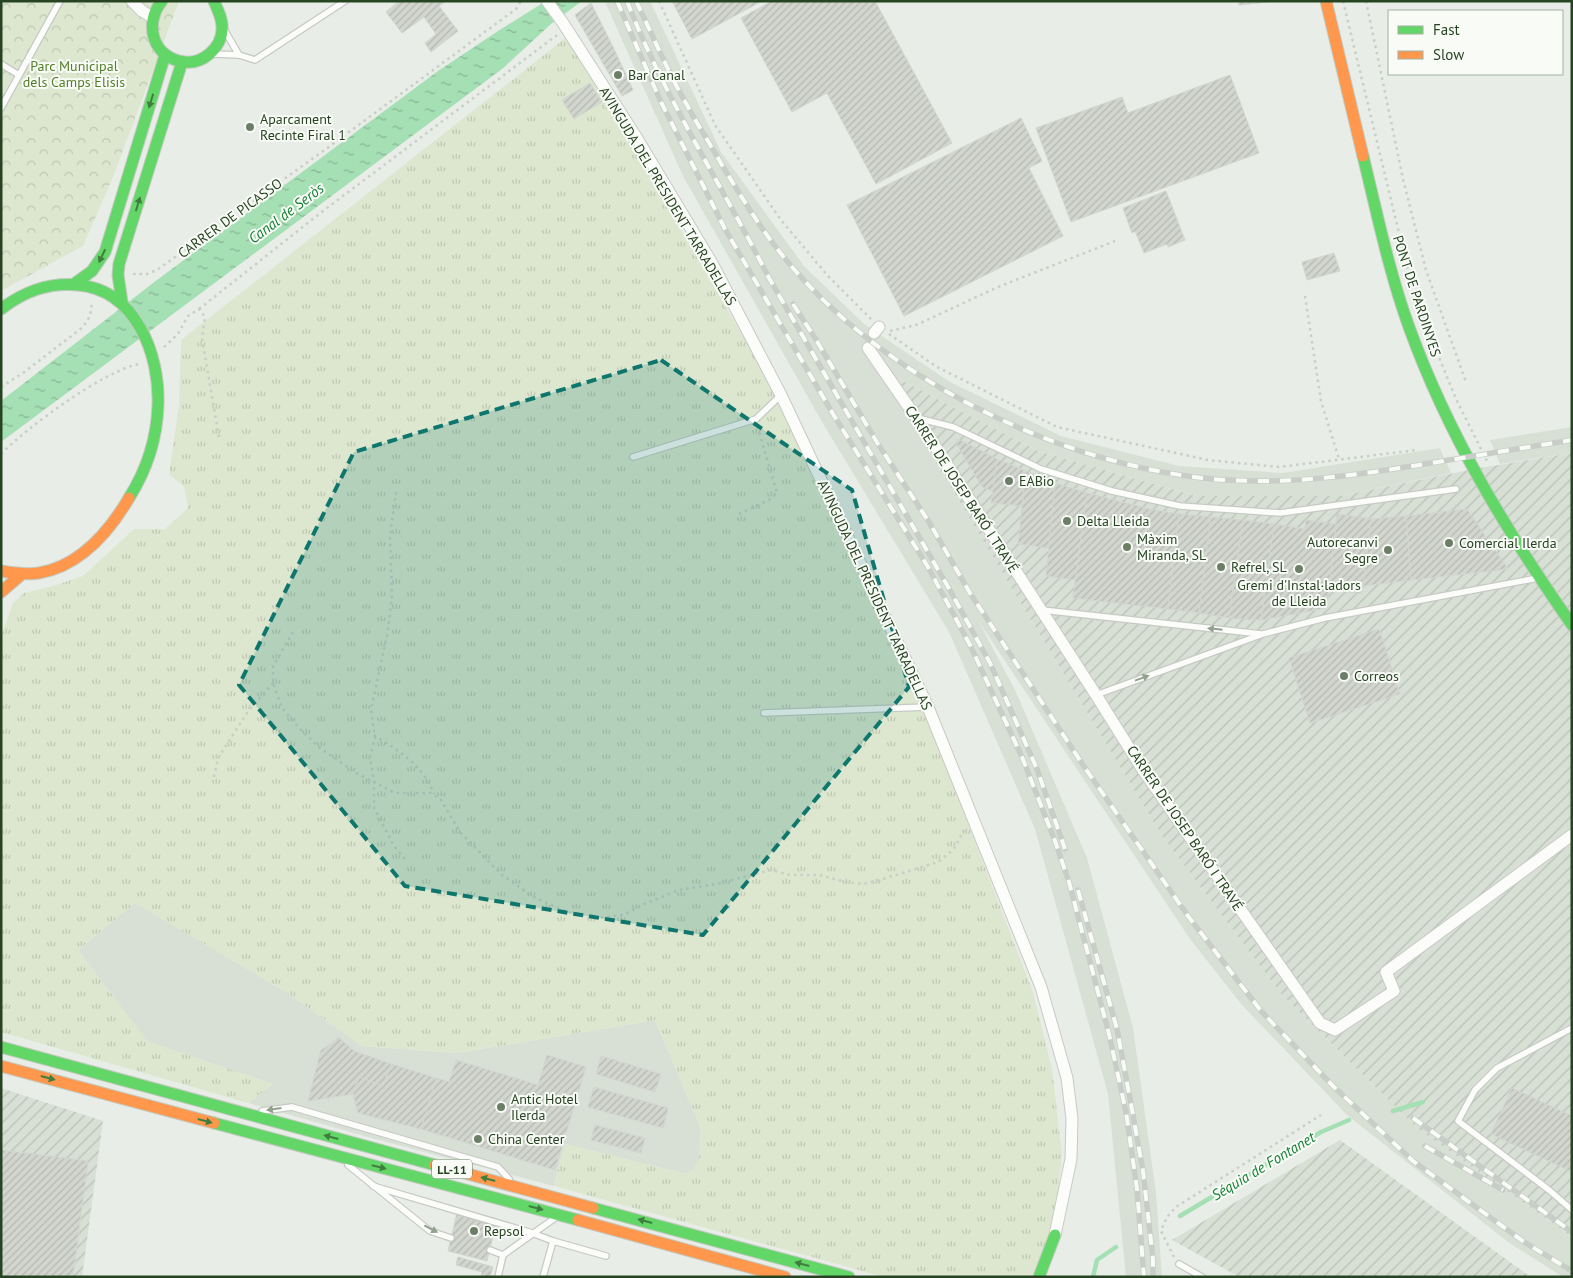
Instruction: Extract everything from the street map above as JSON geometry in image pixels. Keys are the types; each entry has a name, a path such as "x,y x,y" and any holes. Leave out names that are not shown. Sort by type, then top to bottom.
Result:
{"main road":[{"path":"160,2 152,16 152,33 157,45 165,54 182,62 193,61 210,54 221,39 224,20 214,1"},
{"name":"PONT DE PARDINYES","path":"1326,1 1381,232 1392,275 1409,327 1436,395 1477,479 1538,578 1572,625"},
{"path":"74,284 91,273 104,252 165,54"},
{"path":"122,302 118,275 125,246 182,62"},
{"path":"1,309 16,297 45,285 74,284 96,288 108,293 122,302 135,317 147,337 158,382 158,410 149,458 140,481 126,505 109,528 92,546 74,559 49,570 39,573 22,574 1,571"},
{"path":"1,592 22,574"},
{"name":"LL-11","path":"1,1047 849,1277"},
{"name":"LL-11","path":"1,1066 339,1157 561,1214 785,1277"},
{"path":"1053,1268 1055,1235"},
{"path":"1039,1277 1055,1235"}],"street":[{"path":"132,1 142,11 152,16"},
{"name":"AVINGUDA DEL PRESIDENT TARRADELLAS","path":"547,1 638,140 713,265 781,395 928,707 1041,987 1067,1078 1072,1120 1071,1159 1055,1235"},
{"name":"CARRER DE JOSEP BARÓ I TRAVÉ","path":"868,348 1042,610 1143,770 1320,1024 1335,1030 1394,992 1386,972 1572,836"}],"lane":[{"path":"1,108 60,1"},
{"path":"210,54 239,56 255,60 345,1"},
{"path":"224,29 239,56"},
{"path":"1,64 19,75"},
{"path":"633,456 756,419 781,395"},
{"path":"915,418 953,427 1041,469 1112,491 1180,506 1280,513 1456,489"},
{"path":"1096,695 1263,634 1325,618 1538,578"},
{"path":"1042,610 1263,634"},
{"path":"764,713 928,707"},
{"path":"1572,1028 1497,1068 1475,1090 1458,1121 1549,1190 1572,1210"},
{"path":"245,1114 292,1107 498,1167 516,1186"},
{"path":"339,1157 430,1231 451,1238"},
{"path":"373,1186 606,1256"},
{"path":"498,1277 503,1255 561,1214"},
{"path":"543,1277 553,1241"},
{"path":"490,1250 503,1255"},
{"path":"1179,1264 1202,1277"}],"path":[{"name":"CARRER DE PICASSO","path":"118,275 147,274 157,270 516,9 521,1"},
{"path":"659,1 715,125 781,220 877,330"},
{"path":"1343,1 1408,270 1427,328 1456,399 1492,471"},
{"path":"1366,1 1403,179 1426,270 1466,382"},
{"path":"1,454 34,426 98,382 151,357 178,334 188,316 565,26"},
{"path":"313,134 335,142"},
{"path":"1115,241 998,287 916,325 886,332 937,367 1057,427 1208,460 1279,466 1417,450"},
{"path":"1,388 83,327 90,316 96,288"},
{"path":"1305,296 1321,401 1339,459"},
{"path":"199,309 205,317 202,338 219,437"},
{"path":"739,514 769,500 777,493 756,419"},
{"path":"396,492 390,536 392,598 387,635 371,710 375,738 370,757 374,782 374,808 394,846 407,862"},
{"path":"293,632 274,666 272,683 282,708 299,728 322,749 358,774 395,793 431,793 434,795 441,800 460,832 502,875 534,897 567,912 596,918 623,915 679,890 716,884 771,870 790,875 819,875 863,884 880,880 938,862 954,849 972,816"},
{"path":"214,777 218,758 249,710 272,683"},
{"path":"374,735 418,767 430,782 434,795"},
{"path":"1179,1264 1168,1247 1161,1231 1167,1217 1176,1207 1321,1115"}],"highlighted area":[{"path":"661,360 852,490 909,687 703,935 405,886 239,685 354,452"}],"shaded area":[{"path":"610,1 650,1 721,152 804,266 864,324 950,382 1061,436 1179,466 1283,473 1440,448 1451,473 1340,496 1196,496 1038,451 899,379 885,379 1162,836 1282,995 1418,1129 1572,1237 1572,1277 1563,1277 1508,1242 1347,1115 1242,1005 1190,939 979,622 1016,692 1087,858 1133,1028 1156,1193 1162,1277 1126,1277 1108,1094 1035,829 949,632 822,422 683,176 606,4"},
{"path":"885,379 899,379 1038,451 1196,496 1340,496 1474,469 1572,453 1572,1237 1418,1129 1282,995 1162,836"},
{"path":"1572,427 1572,453 1500,464 1490,440"},
{"path":"135,902 289,994 362,1046 456,1053 655,1020 701,1129 699,1160 693,1170 686,1174 565,1144 554,1186 248,1103 273,1084 147,1042 78,950"},
{"path":"1,1088 103,1121 82,1277 1,1277"},
{"path":"1340,1140 1531,1277 1239,1277 1172,1240"}],"green space":[{"name":"Parc Municipal dels Camps Elisis","path":"1,1 179,1 113,177 83,246 1,291"},
{"path":"568,36 748,345 794,431 926,715 1033,992 1052,1069 1062,1155 1052,1239 1035,1277 884,1277 554,1186 565,1144 686,1174 693,1170 699,1160 701,1129 655,1020 456,1053 362,1046 289,994 135,903 78,950 147,1041 273,1084 248,1103 1,1032 1,637 13,603 24,593 83,576 134,529 165,529 188,508 184,487 169,474 179,405 181,340"}],"water":[{"name":"Canal de Seròs","path":"546,1 582,1 551,24 502,69 1,442 1,401 153,283 438,71"}],"building":[{"path":"399,1 446,1 439,6 458,31 431,52 425,43 436,34 424,17 402,33 386,12"},
{"path":"672,1 762,1 692,39"},
{"path":"772,1 875,1 952,143 876,184 827,93 792,112 741,18"},
{"path":"1238,1 1268,1 1268,2 1239,5"},
{"path":"591,3 615,51 601,60 575,15"},
{"name":"Bar Canal","path":"615,51 633,90 622,96 601,60"},
{"path":"1230,75 1259,153 1071,222 1036,128 1122,97 1128,113"},
{"path":"590,83 602,102 574,119 562,100"},
{"path":"1021,118 1042,161 1029,168 1063,236 904,316 847,205"},
{"path":"1166,191 1185,240 1168,247 1167,244 1144,253 1135,231 1132,233 1123,208"},
{"path":"1334,253 1340,271 1307,280 1302,262"},
{"path":"958,439 997,459 993,491 982,487 956,443"},
{"name":"EABio","path":"997,459 1026,471 1022,506 991,503"},
{"path":"1026,471 1055,483 1049,548 1018,544"},
{"name":"Delta Lleida","path":"1055,483 1087,493 1076,580 1046,576"},
{"name":"Màxim Miranda, SL","path":"1087,493 1149,509 1179,514 1168,609 1073,598"},
{"name":"Comercial Ilerda","path":"1467,509 1508,569 1411,580 1406,516"},
{"path":"1179,514 1211,517 1199,613 1168,609"},
{"name":"Gremi d'Instal·ladors de Lleida","path":"1337,514 1371,519 1362,594 1329,589"},
{"name":"Autorecanvi Segre","path":"1406,516 1411,580 1363,586 1371,519"},
{"name":"Refrel, SL","path":"1211,517 1243,520 1229,618 1199,613"},
{"path":"1243,520 1274,524 1261,620 1229,618"},
{"name":"Gremi d'Instal·ladors de Lleida","path":"1306,520 1336,524 1327,608 1261,620 1274,524 1305,529"},
{"name":"Correos","path":"1379,629 1400,694 1310,723 1289,658"},
{"path":"338,1037 354,1051 391,1064 383,1086 359,1077 353,1094 308,1101 321,1050"},
{"name":"Antic Hotel Ilerda","path":"547,1055 586,1067 555,1170 421,1129 436,1078 449,1082 456,1060 538,1085"},
{"path":"601,1056 661,1074 655,1092 596,1074"},
{"path":"391,1064 436,1078 421,1129 358,1113 353,1094 359,1077 383,1086"},
{"path":"594,1087 668,1108 663,1128 588,1107"},
{"path":"1512,1088 1572,1116 1572,1172 1491,1134"},
{"path":"595,1125 645,1138 641,1153 591,1140"},
{"path":"1,1150 88,1161 73,1277 1,1277"},
{"name":"Repsol","path":"457,1213 496,1224 487,1261 448,1251"},
{"path":"458,1257 493,1267 490,1277 481,1275 482,1272 456,1265"}],"waterway":[{"name":"Séquia de Fontanet","path":"1393,1111 1423,1102"},
{"name":"Séquia de Fontanet","path":"1180,1216 1321,1132 1349,1120"},
{"name":"Séquia de Fontanet","path":"1093,1277 1097,1260 1116,1247"}],"railway":[{"path":"617,1 660,100 725,229 833,414 928,567 970,645 1022,757 1069,882 1109,1034 1126,1112 1137,1189 1144,1277"},
{"path":"627,1 676,107 769,278 951,592 990,663 1037,769 1065,849"},
{"path":"636,1 673,80 696,120 753,214 787,261 826,302 869,340 917,374 968,403 1022,429 1077,450 1132,465 1196,477 1243,481 1297,480 1349,475 1572,440"},
{"path":"793,304 878,444 929,522 970,593 1083,765 1188,916 1261,1011 1333,1086 1413,1161 1524,1242 1572,1271"},
{"path":"1078,890 1117,1029 1143,1171 1153,1259 1153,1277"},
{"path":"1413,1118 1572,1232"},
{"path":"1425,1146 1503,1190"}],"traffic: fast":[{"path":"162,1 156,10 153,20 152,30 154,39 165,54 185,62 192,62 210,54 221,37 222,22 214,1"},
{"path":"74,284 92,271 105,252 165,55"},
{"path":"122,302 118,275 119,264 182,62"},
{"path":"1363,156 1395,285 1409,327 1442,406 1481,482 1502,518 1572,625"},
{"path":"1,309 19,297 38,289 57,285 78,285 98,290 115,299 129,312 140,328 149,346 154,366 158,386 158,405 150,454 141,477 129,498"},
{"path":"1,1047 435,1165"},
{"path":"214,1123 578,1220"},
{"path":"593,1208 849,1277"},
{"path":"1039,1277 1055,1235"}],"traffic: slow":[{"path":"1326,1 1363,156"},
{"path":"1,571 34,574 68,563 92,546 103,535 129,498"},
{"path":"1,592 22,574"},
{"path":"1,1066 214,1123"},
{"path":"435,1165 593,1208"},
{"path":"578,1220 785,1277"}],"place":[{"name":"Bar Canal","path":"618,75"},
{"name":"Aparcament Recinte Firal 1","path":"250,127"},
{"name":"EABio","path":"1009,481"},
{"name":"Delta Lleida","path":"1067,521"},
{"name":"Comercial Ilerda","path":"1449,543"},
{"name":"Màxim Miranda, SL","path":"1127,547"},
{"name":"Autorecanvi Segre","path":"1388,550"},
{"name":"Refrel, SL","path":"1221,567"},
{"name":"Gremi d'Instal·ladors de Lleida","path":"1299,569"},
{"name":"Correos","path":"1344,676"},
{"name":"Antic Hotel Ilerda","path":"501,1107"},
{"name":"China Center","path":"478,1139"},
{"name":"Repsol","path":"474,1231"}]}
